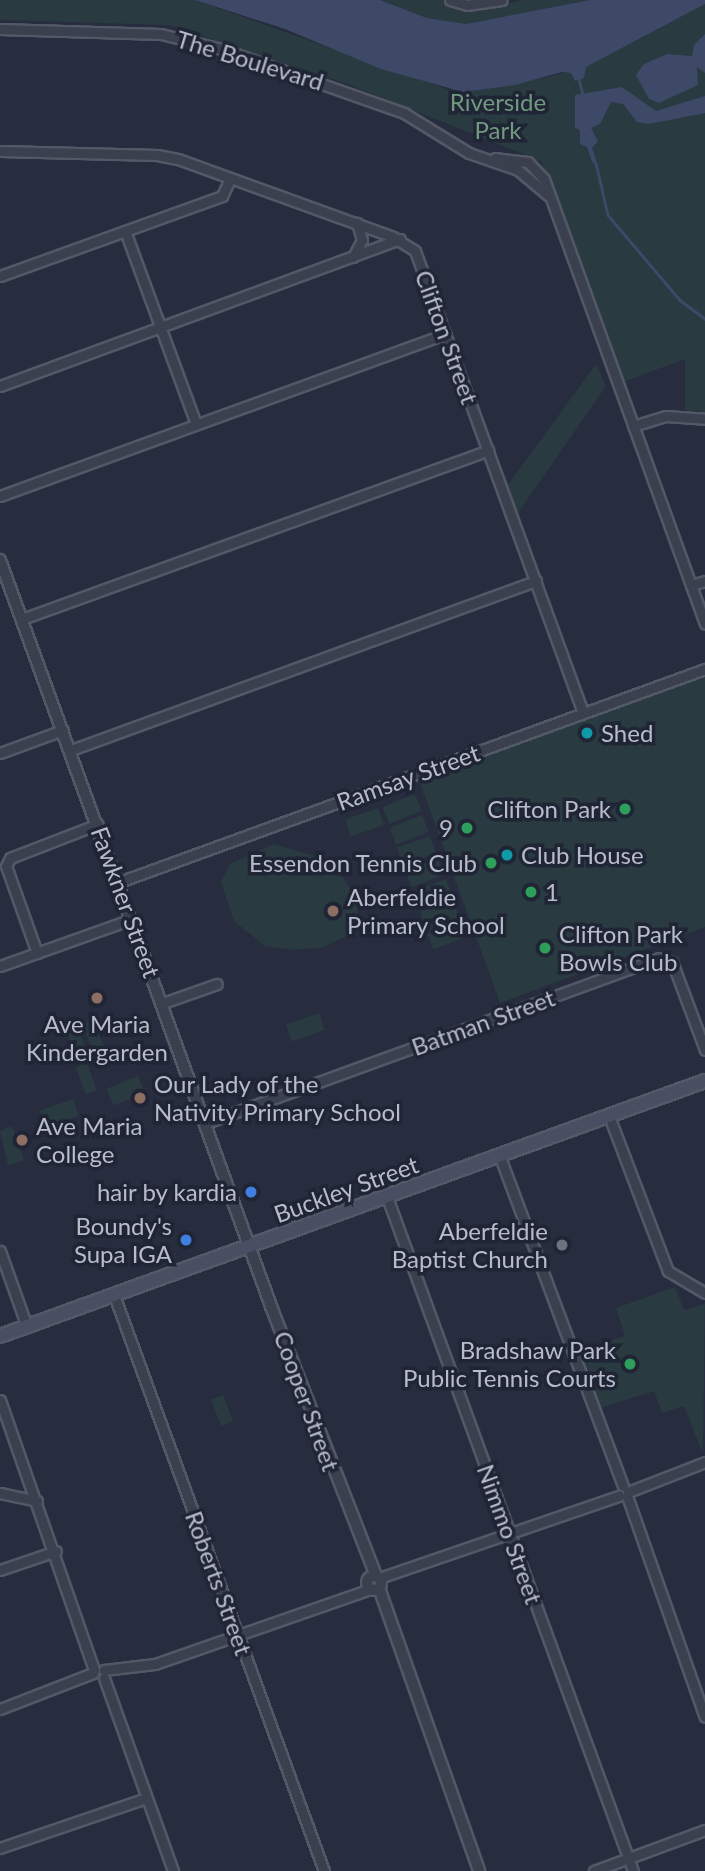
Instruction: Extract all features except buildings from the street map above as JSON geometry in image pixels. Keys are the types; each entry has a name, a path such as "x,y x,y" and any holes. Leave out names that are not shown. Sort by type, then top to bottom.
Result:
{"main road":[{"name":"Buckley Street","path":"0,1336 500,1157 705,1080"}],"street":[{"path":"450,0 467,5 502,0"},
{"name":"The Boulevard","path":"0,29 186,38 388,107 482,158 518,170 549,197 633,426"},
{"path":"0,151 157,155 400,239"},
{"path":"0,276 222,196 230,179"},
{"path":"352,258 362,240 357,223"},
{"path":"125,232 195,424"},
{"path":"0,386 400,239"},
{"name":"Clifton Street","path":"400,239 419,259 583,712"},
{"path":"0,496 445,334"},
{"path":"705,419 666,416 633,426 705,624"},
{"path":"22,619 488,450"},
{"name":"Fawkner Street","path":"0,560 251,1246"},
{"path":"71,750 536,581"},
{"path":"691,585 705,582"},
{"name":"Ramsay Street","path":"119,882 702,668"},
{"path":"0,753 63,730"},
{"path":"37,953 6,866 10,858 98,824"},
{"path":"0,966 132,919"},
{"name":"Batman Street","path":"206,1123 659,958 672,962 705,1050"},
{"path":"163,1003 217,984"},
{"path":"610,1116 668,1271 705,1293"},
{"path":"500,1157 705,1717"},
{"name":"Nimmo Street","path":"387,1197 633,1871"},
{"name":"Cooper Street","path":"251,1246 479,1871"},
{"path":"0,1251 27,1327"},
{"name":"Roberts Street","path":"114,1295 324,1871"},
{"path":"0,1400 173,1871"},
{"path":"0,1709 99,1675 155,1664 705,1462"},
{"path":"0,1493 37,1501"},
{"path":"0,1570 56,1551"},
{"path":"0,1848 146,1798"},
{"path":"594,1871 705,1830"}],"green space":[{"name":"Riverside Park","path":"0,0 195,0 449,90 541,79 586,67 705,4 705,412 685,410 685,359 623,382 541,161 345,83 168,25 0,20"},
{"path":"380,0 449,0 478,11 523,0 590,0 466,24 427,18"},
{"path":"596,364 606,386 518,513 507,486"},
{"name":"Clifton Park","path":"705,675 705,927 500,1003 418,777"},
{"path":"415,794 422,811 389,824 383,807"},
{"path":"378,808 384,825 351,836 345,819"},
{"path":"422,815 429,832 396,845 390,828"},
{"path":"430,836 436,853 403,864 397,847"},
{"path":"274,844 318,857 340,873 354,895 359,918 349,935 324,947 293,950 265,946 234,921 221,882 230,864"},
{"path":"438,859 444,875 411,887 405,872"},
{"path":"446,879 452,895 419,907 413,892"},
{"path":"453,900 459,917 426,928 420,911"},
{"path":"460,921 466,937 433,949 427,934"},
{"path":"319,1013 325,1030 292,1041 286,1024"},
{"path":"93,1020 104,1046 93,1050 82,1025"},
{"path":"77,1027 88,1053 77,1057 66,1032"},
{"path":"87,1063 97,1090 86,1094 76,1067"},
{"path":"138,1076 145,1093 113,1105 106,1089"},
{"path":"73,1099 79,1116 46,1127 40,1110"},
{"path":"12,1126 24,1160 8,1166 0,1131"},
{"path":"675,1287 684,1310 705,1304 703,1454 684,1406 662,1413 654,1391 600,1408 580,1351 625,1336 616,1308"},
{"path":"223,1395 233,1421 221,1426 211,1400"}],"water":[{"path":"195,0 380,0 427,18 466,24 590,0 705,0 705,4 586,67 584,78 575,81 571,73 562,72 515,85 463,92 381,69 285,29"},
{"path":"705,34 705,73 697,67 698,85 659,103 649,99 636,75 644,64 667,54 692,56 694,45"},
{"path":"622,87 656,111 705,96 705,113 649,124 637,122 623,104 611,102 600,124 591,128 598,141 592,148 597,163 593,164 587,147 580,144 580,130 575,128 575,95"}],"waterway":[{"path":"579,78 583,95"},
{"path":"596,163 608,215 680,300 705,319"}],"place":[{"name":"Shed","path":"587,733"},
{"name":"Clifton Park","path":"625,809"},
{"name":"9","path":"467,828"},
{"name":"Club House","path":"507,855"},
{"name":"Essendon Tennis Club","path":"491,863"},
{"name":"1","path":"531,892"},
{"name":"Aberfeldie Primary School","path":"333,911"},
{"name":"Clifton Park Bowls Club","path":"545,948"},
{"name":"Ave Maria Kindergarden","path":"97,998"},
{"name":"Our Lady of the Nativity Primary School","path":"140,1098"},
{"name":"Ave Maria College","path":"22,1140"},
{"name":"hair by kardia","path":"251,1192"},
{"name":"Boundy's Supa IGA","path":"186,1240"},
{"name":"Aberfeldie Baptist Church","path":"562,1245"},
{"name":"Bradshaw Park Public Tennis Courts","path":"630,1364"}]}
